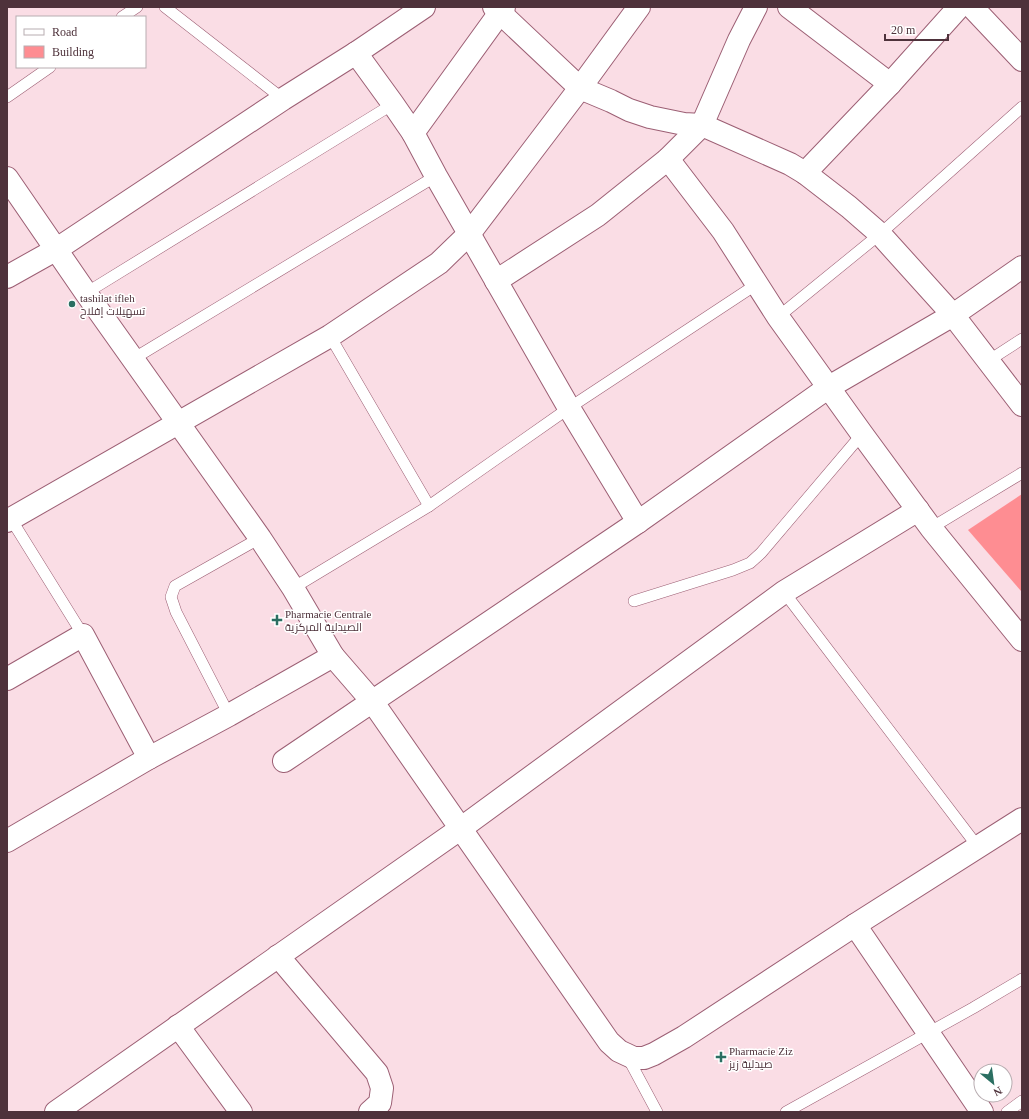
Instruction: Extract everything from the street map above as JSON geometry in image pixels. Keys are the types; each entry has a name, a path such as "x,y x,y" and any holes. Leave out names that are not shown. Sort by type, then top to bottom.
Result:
{"street":[{"path":"7,277 57,250 424,7"},
{"path":"9,520 330,336 439,263 469,234 580,88 639,7"},
{"path":"496,281 598,216 668,159 702,125 739,40 756,7"},
{"path":"789,7 890,84"},
{"path":"805,173 890,84 959,7"},
{"path":"972,7 1022,60"},
{"path":"413,133 500,9 580,88 612,101 629,110 650,117 684,124 702,125 790,164 805,173 849,207 880,234 953,315 1022,405"},
{"path":"356,53 413,133 436,176 569,408 638,522"},
{"path":"668,159 723,231 778,316 931,528 1022,640"},
{"path":"7,178 86,293 260,538 334,656 372,701 609,1042 618,1051 634,1058 644,1058 684,1038 855,925 1022,819"},
{"path":"284,761 638,522 829,387 953,315 1022,267"},
{"path":"56,1112 460,829 784,592 918,510"},
{"path":"7,680 83,635 149,758"},
{"path":"7,840 149,758 334,656"},
{"path":"855,925 982,1112"},
{"path":"278,956 377,1073 382,1088 380,1103 370,1112"},
{"path":"178,1026 241,1112"}],"lane":[{"path":"124,16 137,7"},
{"path":"165,7 283,99"},
{"path":"7,97 49,68"},
{"path":"86,293 393,104"},
{"path":"778,316 880,234 1022,106"},
{"path":"133,358 436,176"},
{"path":"292,588 429,506 569,408 757,284"},
{"path":"330,336 429,506"},
{"path":"988,361 1022,339"},
{"path":"634,601 733,570 750,563 762,553 862,434"},
{"path":"931,528 1022,473"},
{"path":"9,520 83,635"},
{"path":"228,715 176,612 172,597 175,586 260,538"},
{"path":"784,592 978,846"},
{"path":"786,1112 1022,979"},
{"path":"627,1056 657,1112"},
{"path":"1007,1112 1022,1101"}],"building":[{"path":"1022,494 1022,590 1021,591 968,530"}],"place":[{"name":"tashilat ifleh تسهيلات إفلاح","path":"72,304"},
{"name":"Pharmacie Centrale الصيدلية المركزية","path":"277,620"},
{"name":"Pharmacie Ziz صيدلية زيز","path":"721,1057"}]}
